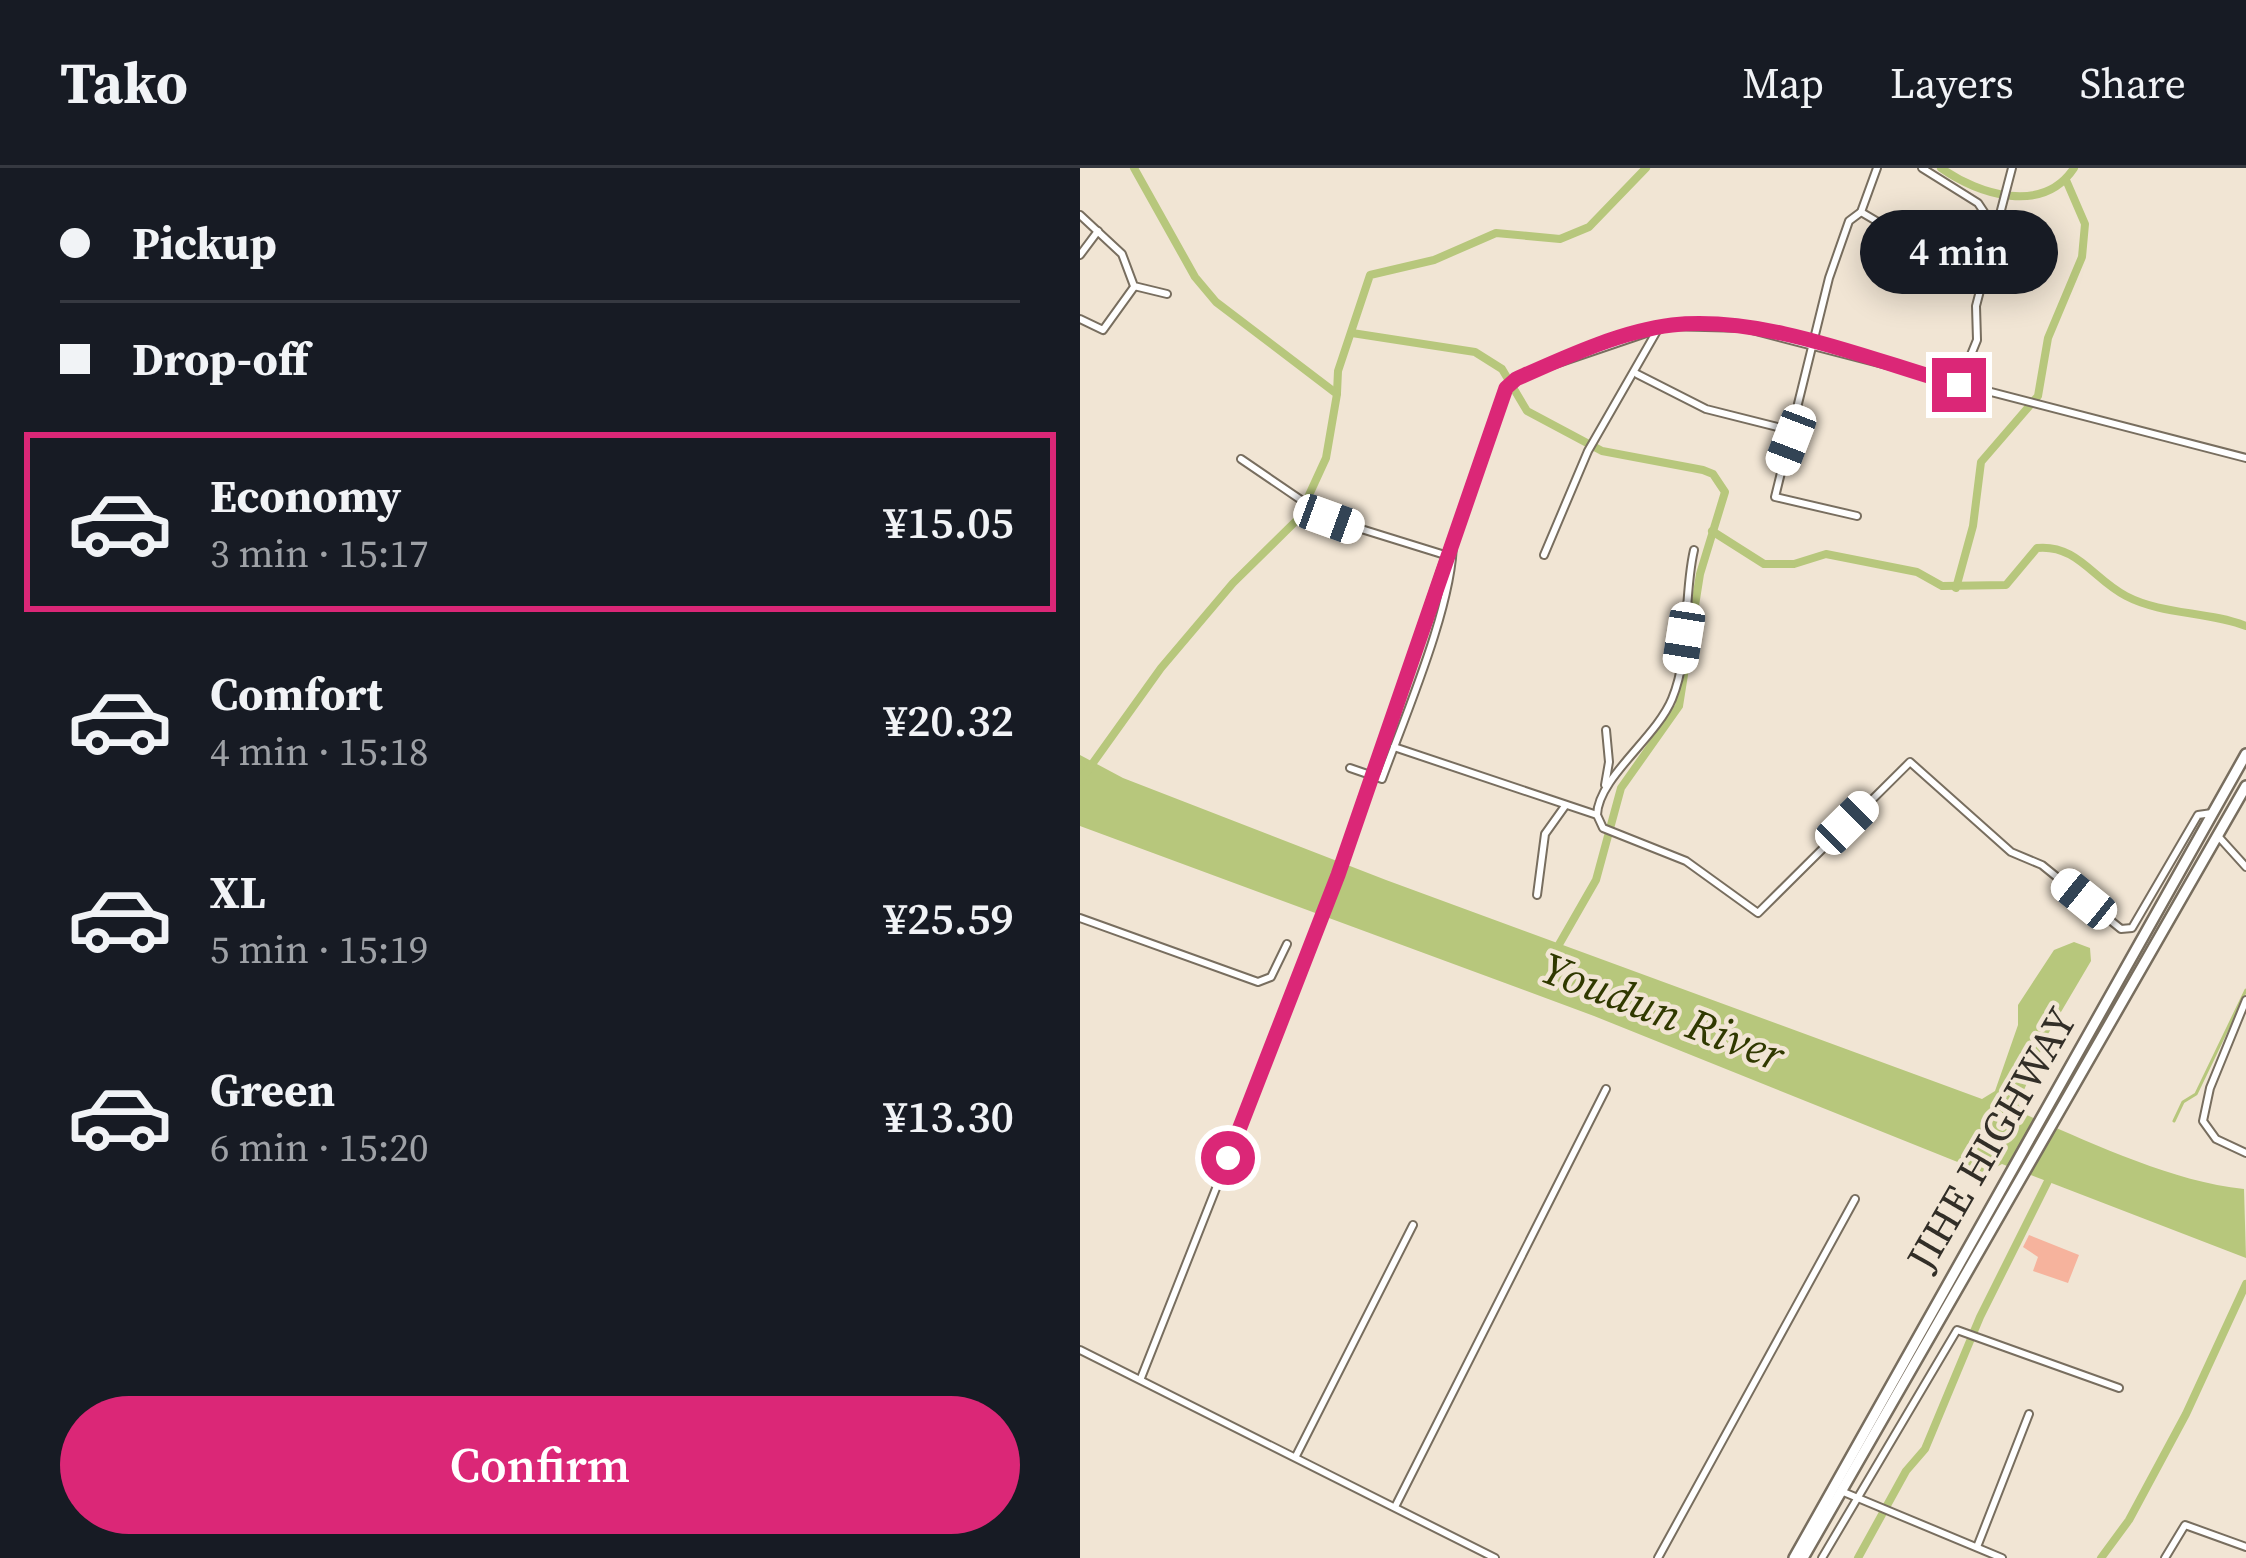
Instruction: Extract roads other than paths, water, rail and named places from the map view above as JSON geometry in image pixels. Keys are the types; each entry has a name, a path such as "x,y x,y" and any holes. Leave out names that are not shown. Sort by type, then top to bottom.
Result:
{"main road":[{"name":"JIHE HIGHWAY","path":"1803,1558 1905,1355 2246,754"},
{"name":"JIHE HIGHWAY","path":"1794,1558 1841,1491 2246,786"}],"street":[{"path":"1857,516 1775,496 1849,220 1862,212 1877,168"},
{"path":"1922,168 1978,203 1990,221 2000,224"},
{"path":"1959,385 1978,340 1976,306 2012,168"},
{"path":"1862,212 1928,252 1971,250 1990,260"},
{"path":"1080,215 1122,254 1134,286"},
{"path":"1080,254 1099,231"},
{"path":"1134,286 1167,294"},
{"path":"1080,319 1103,330 1134,286"},
{"path":"1544,555 1594,438 1637,374 1658,328"},
{"path":"1141,1378 1338,875 1445,555 1506,388 1516,379 1658,328 1744,328 2246,458"},
{"path":"1637,374 1706,409 1793,431"},
{"path":"1241,459 1319,514 1445,555"},
{"path":"1350,768 1382,779 1453,561 1453,535"},
{"path":"1605,785 1640,750 1674,694 1694,550"},
{"path":"1606,730 1610,762 1597,815 1603,828 1686,861 1758,913 1910,762 2011,852 2042,865 2128,930 2198,814 2204,810 2214,815"},
{"path":"1394,747 1597,815"},
{"path":"1538,896 1545,834 1565,806"},
{"path":"2218,836 2246,867"},
{"path":"1080,918 1258,982 1271,977 1287,944"},
{"path":"2243,1152 2208,1133 2203,1121 2210,1088 2246,1000"},
{"path":"1395,1507 1606,1089"},
{"path":"1658,1558 1855,1199"},
{"path":"1296,1456 1414,1226"},
{"path":"1822,1558 1957,1330 2119,1388"},
{"path":"1080,1350 1495,1558"},
{"path":"1977,1547 2029,1414"},
{"path":"1841,1491 2002,1558"},
{"path":"2165,1558 2185,1525 2246,1547"}],"water":[{"name":"Youdun River","path":"1080,755 1123,778 1386,880 1982,1099 1995,1091 2018,1025 2018,1005 2054,950 2074,942 2090,948 2091,961 2048,1034 2018,1104 2024,1114 2132,1159 2188,1178 2244,1189 2246,1258 2002,1164 1985,1173 1594,1016 1080,826"}],"waterway":[{"path":"1080,781 1161,668 1233,583 1298,519 1326,458 1337,394 1216,302 1195,277 1134,168"},
{"path":"1337,393 1338,371 1370,275 1434,260 1496,233 1560,239 1589,227 1646,168"},
{"path":"1941,168 1973,186 2010,196 2045,192 2074,168"},
{"path":"1956,588 1973,526 1981,462 2038,396 2048,338 2082,257 2085,224 2066,180"},
{"name":"Youdun River","path":"1352,333 1475,352 1502,369 1527,411 1602,451 1713,474 1725,492 1700,574 1679,706 1621,788 1596,880 1557,948"},
{"path":"1712,531 1764,564 1794,564 1826,554 1917,572 1942,586 2006,585 2037,548 2051,548 2074,557 2140,602 2246,626"},
{"path":"2174,1121 2183,1102 2196,1094 2246,990"},
{"path":"1858,1558 1906,1471 1925,1449 1980,1317 2048,1181"},
{"path":"2101,1558 2129,1520 2186,1414 2246,1284"}]}
